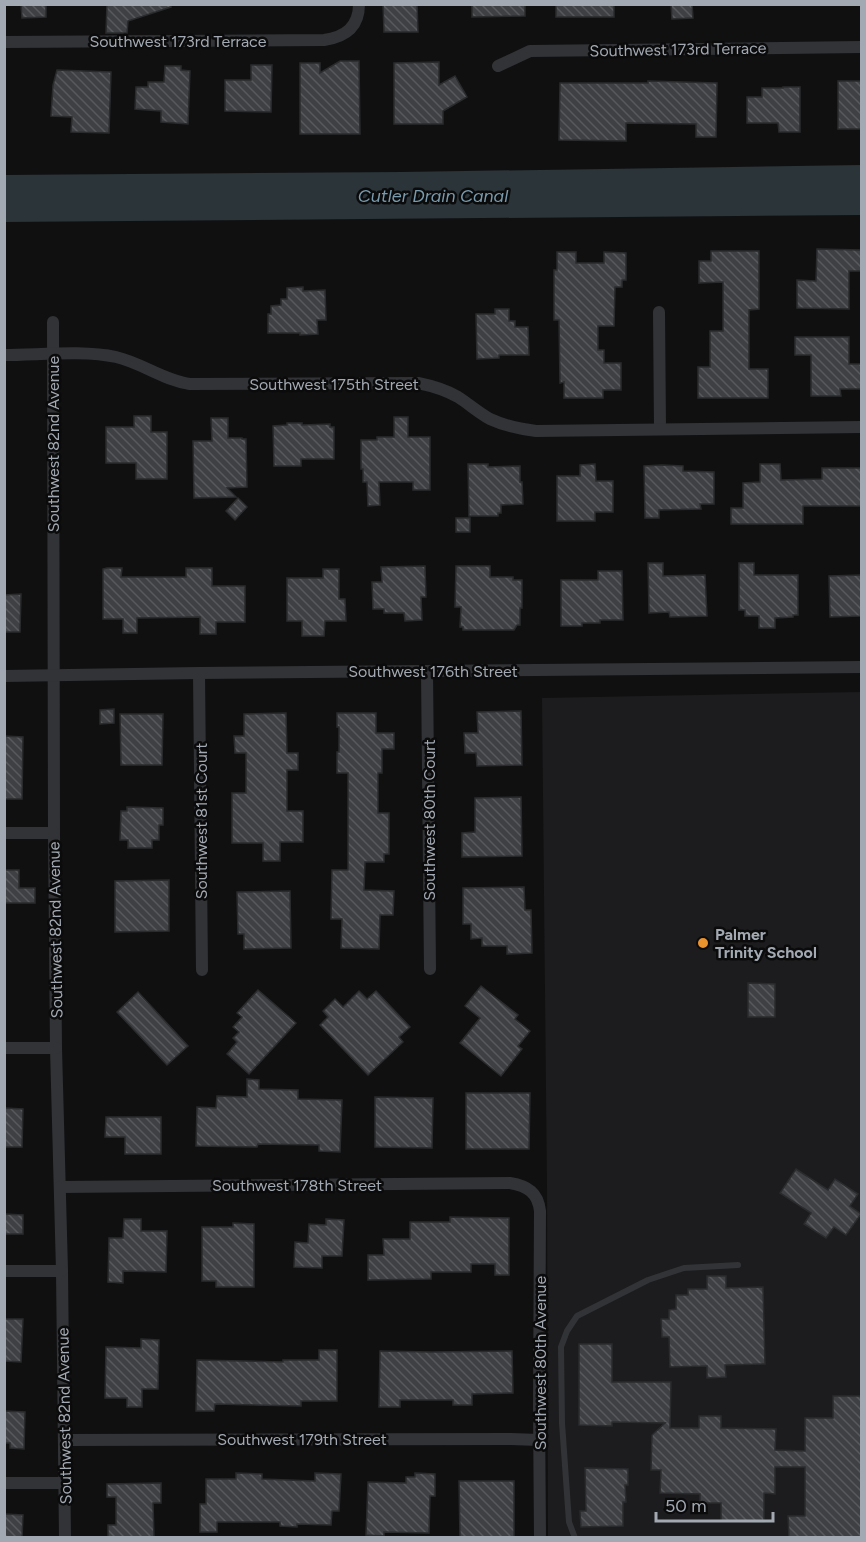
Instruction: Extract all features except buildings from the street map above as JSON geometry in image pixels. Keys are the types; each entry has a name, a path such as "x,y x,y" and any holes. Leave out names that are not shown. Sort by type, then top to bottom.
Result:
{"street":[{"name":"Southwest 173rd Terrace","path":"4,42 324,40 341,36 354,25 358,18 359,4"},
{"name":"Southwest 173rd Terrace","path":"498,66 530,51 861,47"},
{"path":"659,312 660,428"},
{"name":"Southwest 82nd Avenue","path":"52,322 56,1048 62,1272 65,1538"},
{"name":"Southwest 175th Street","path":"4,355 79,354 114,357 140,365 166,378 190,384 418,383 444,390 488,418 518,429 861,427"},
{"name":"Southwest 176th Street","path":"4,676 861,667"},
{"name":"Southwest 80th Court","path":"427,671 430,969"},
{"name":"Southwest 81st Court","path":"199,673 202,970"},
{"path":"4,833 54,833"},
{"path":"4,1048 56,1048"},
{"name":"Southwest 178th Street","path":"60,1187 510,1183 520,1184 532,1190"},
{"name":"Southwest 80th Avenue","path":"532,1190 540,1204 540,1538"},
{"path":"4,1271 62,1272"},
{"name":"Southwest 179th Street","path":"65,1440 539,1440"},
{"path":"4,1483 65,1483"}],"lane":[{"path":"574,1538 569,1522 562,1423 561,1347 567,1331 577,1316 648,1280 684,1268 738,1265"}],"shaded area":[{"name":"Palmer Trinity School","path":"861,692 861,1537 548,1537 542,698"}],"water":[{"name":"Cutler Drain Canal","path":"861,165 861,215 5,222 5,175"}],"place":[{"name":"Palmer Trinity School","path":"703,943"}]}
